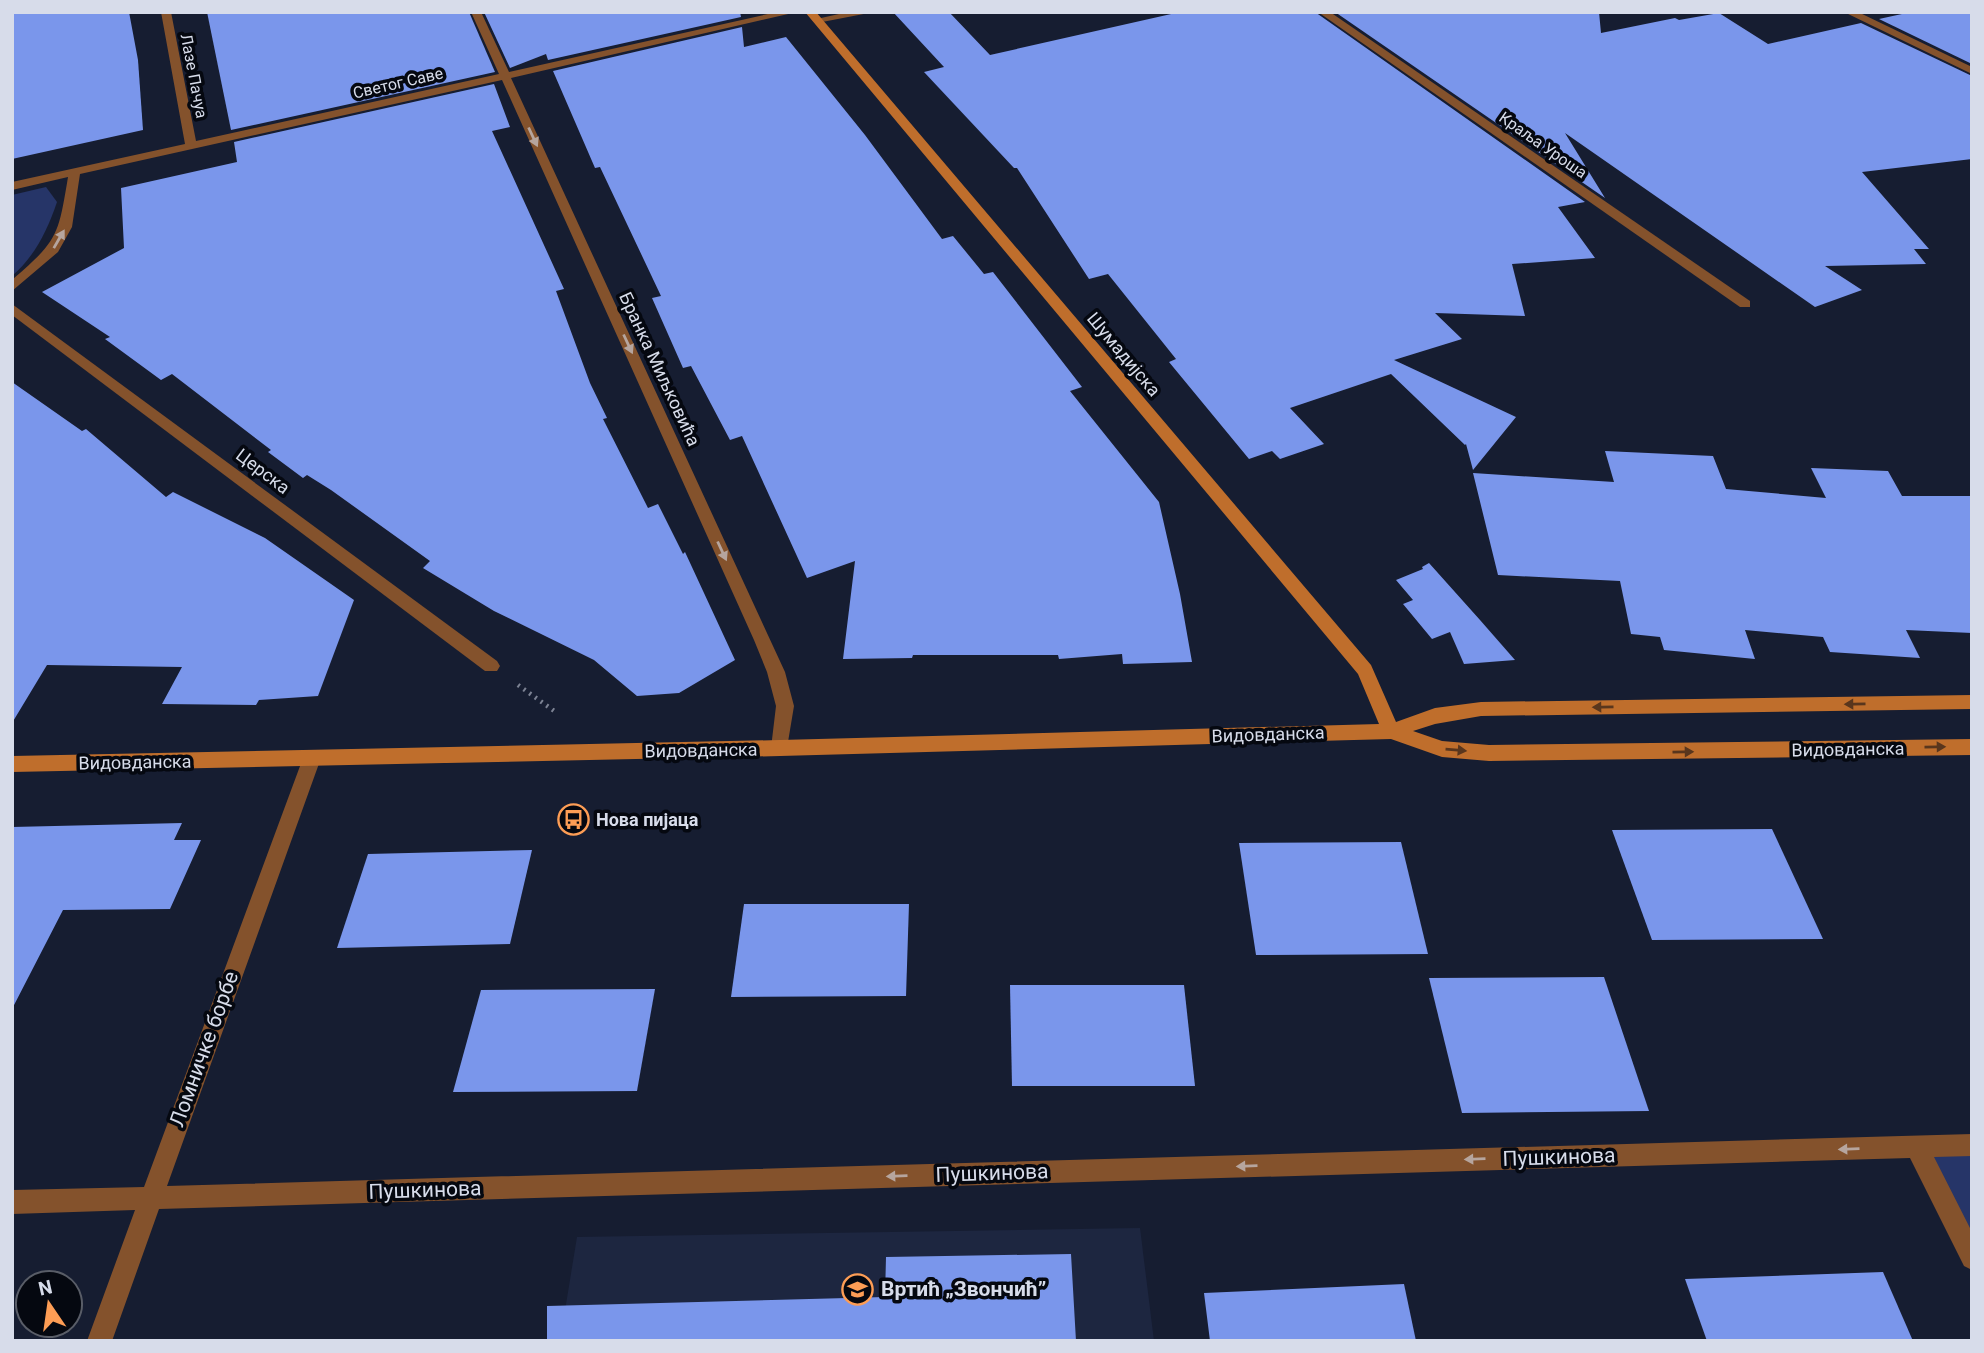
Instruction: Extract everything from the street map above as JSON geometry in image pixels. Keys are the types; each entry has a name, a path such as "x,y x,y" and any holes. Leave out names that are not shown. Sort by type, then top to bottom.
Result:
{"main road":[{"name":"Шумадијска","path":"813,16 1366,670 1391,731"},
{"name":"Видовданска","path":"12,764 780,748 1391,731 1435,716 1481,709 1972,702"},
{"name":"Видовданска","path":"1391,731 1442,749 1489,753 1972,747"}],"street":[{"name":"Лазе Пачуа","path":"166,12 191,145"},
{"name":"Бранка Миљковића","path":"476,12 772,661 785,706 780,748"},
{"name":"Светог Саве","path":"12,186 792,12"},
{"path":"813,16 869,12"},
{"name":"Краља Уроша","path":"1323,12 1745,304"},
{"path":"1849,12 1972,71"},
{"path":"12,287 52,252 66,227 75,171"},
{"name":"Церска","path":"12,308 491,666"},
{"name":"Ломничке борбе","path":"99,1341 312,758"},
{"name":"Пушкинова","path":"12,1202 1972,1145"},
{"path":"1917,1147 1972,1258"}],"path":[{"path":"491,666 557,713"}],"shaded area":[{"path":"46,187 57,202 53,213 34,251 12,276 12,195"},
{"path":"1972,1145 1972,1258 1917,1147"},
{"name":"Вртић „Звончић”","path":"1140,1228 1154,1341 560,1341 577,1237"}],"building":[{"path":"12,12 129,12 138,60 143,130 12,159"},
{"path":"207,12 469,12 495,72 231,130"},
{"path":"484,12 740,12 741,17 548,60 546,54 510,68"},
{"path":"893,12 949,12 990,55 1180,12 1315,12 1585,202 1558,207 1595,258 1512,264 1525,316 1435,313 1462,339 1394,360 1516,417 1473,470 1466,444 1391,374 1290,408 1324,444 1280,459 1272,451 1249,459 1169,362 1176,359 1108,274 1089,279 1017,168 1014,168 924,72 944,67"},
{"path":"1335,12 1599,12 1601,33 1675,18 1679,20 1719,13 1768,44 1861,23 1972,76 1972,159 1862,172 1929,249 1914,249 1926,264 1825,266 1862,290 1815,307 1565,133 1605,198"},
{"path":"1911,12 1972,12 1972,64 1879,19"},
{"path":"742,27 744,47 786,37 865,135 942,239 953,236 984,274 993,272 1082,387 1070,391 1159,502 1192,662 1123,664 1122,654 1059,659 1058,655 913,655 912,658 843,659 855,561 807,578 742,436 730,440 691,366 683,368 652,298 661,296 600,167 595,168 553,71"},
{"path":"494,84 510,127 492,131 564,289 556,291 590,383 607,418 603,419 648,508 658,504 683,554 685,552 735,660 679,693 637,696 594,660 494,611 423,568 430,561 331,490 307,475 303,478 172,374 161,380 105,339 110,337 42,292 124,248 121,188 237,162 234,142"},
{"path":"12,382 82,431 86,429 166,497 173,492 265,538 354,600 318,696 259,700 256,705 162,704 182,667 47,665 12,723"},
{"path":"1605,451 1713,456 1726,489 1826,498 1811,468 1888,471 1902,496 1972,496 1972,633 1906,630 1920,658 1830,652 1823,637 1745,630 1755,659 1664,650 1660,637 1631,634 1620,581 1498,575 1473,473 1614,482"},
{"path":"1429,563 1515,660 1464,664 1450,632 1432,639 1403,604 1413,600 1396,580 1423,569 1422,567"},
{"path":"182,823 174,840 201,840 170,909 63,910 12,1009 12,827"},
{"path":"1772,829 1823,939 1652,940 1612,830"},
{"path":"1401,842 1428,954 1256,955 1239,843"},
{"path":"532,850 510,944 337,948 368,854"},
{"path":"744,904 909,904 906,996 731,997"},
{"path":"1604,977 1649,1111 1462,1113 1429,978"},
{"path":"1010,985 1184,985 1195,1086 1012,1086"},
{"path":"655,989 637,1091 453,1092 481,990"},
{"path":"1071,1254 1076,1341 547,1341 547,1306 885,1297 886,1257"},
{"path":"1883,1272 1913,1341 1707,1341 1685,1279"},
{"path":"1404,1284 1416,1341 1210,1341 1204,1293"}],"place":[{"name":"Нова пијаца","path":"573,819"},
{"name":"Вртић „Звончић”","path":"858,1289"}]}
